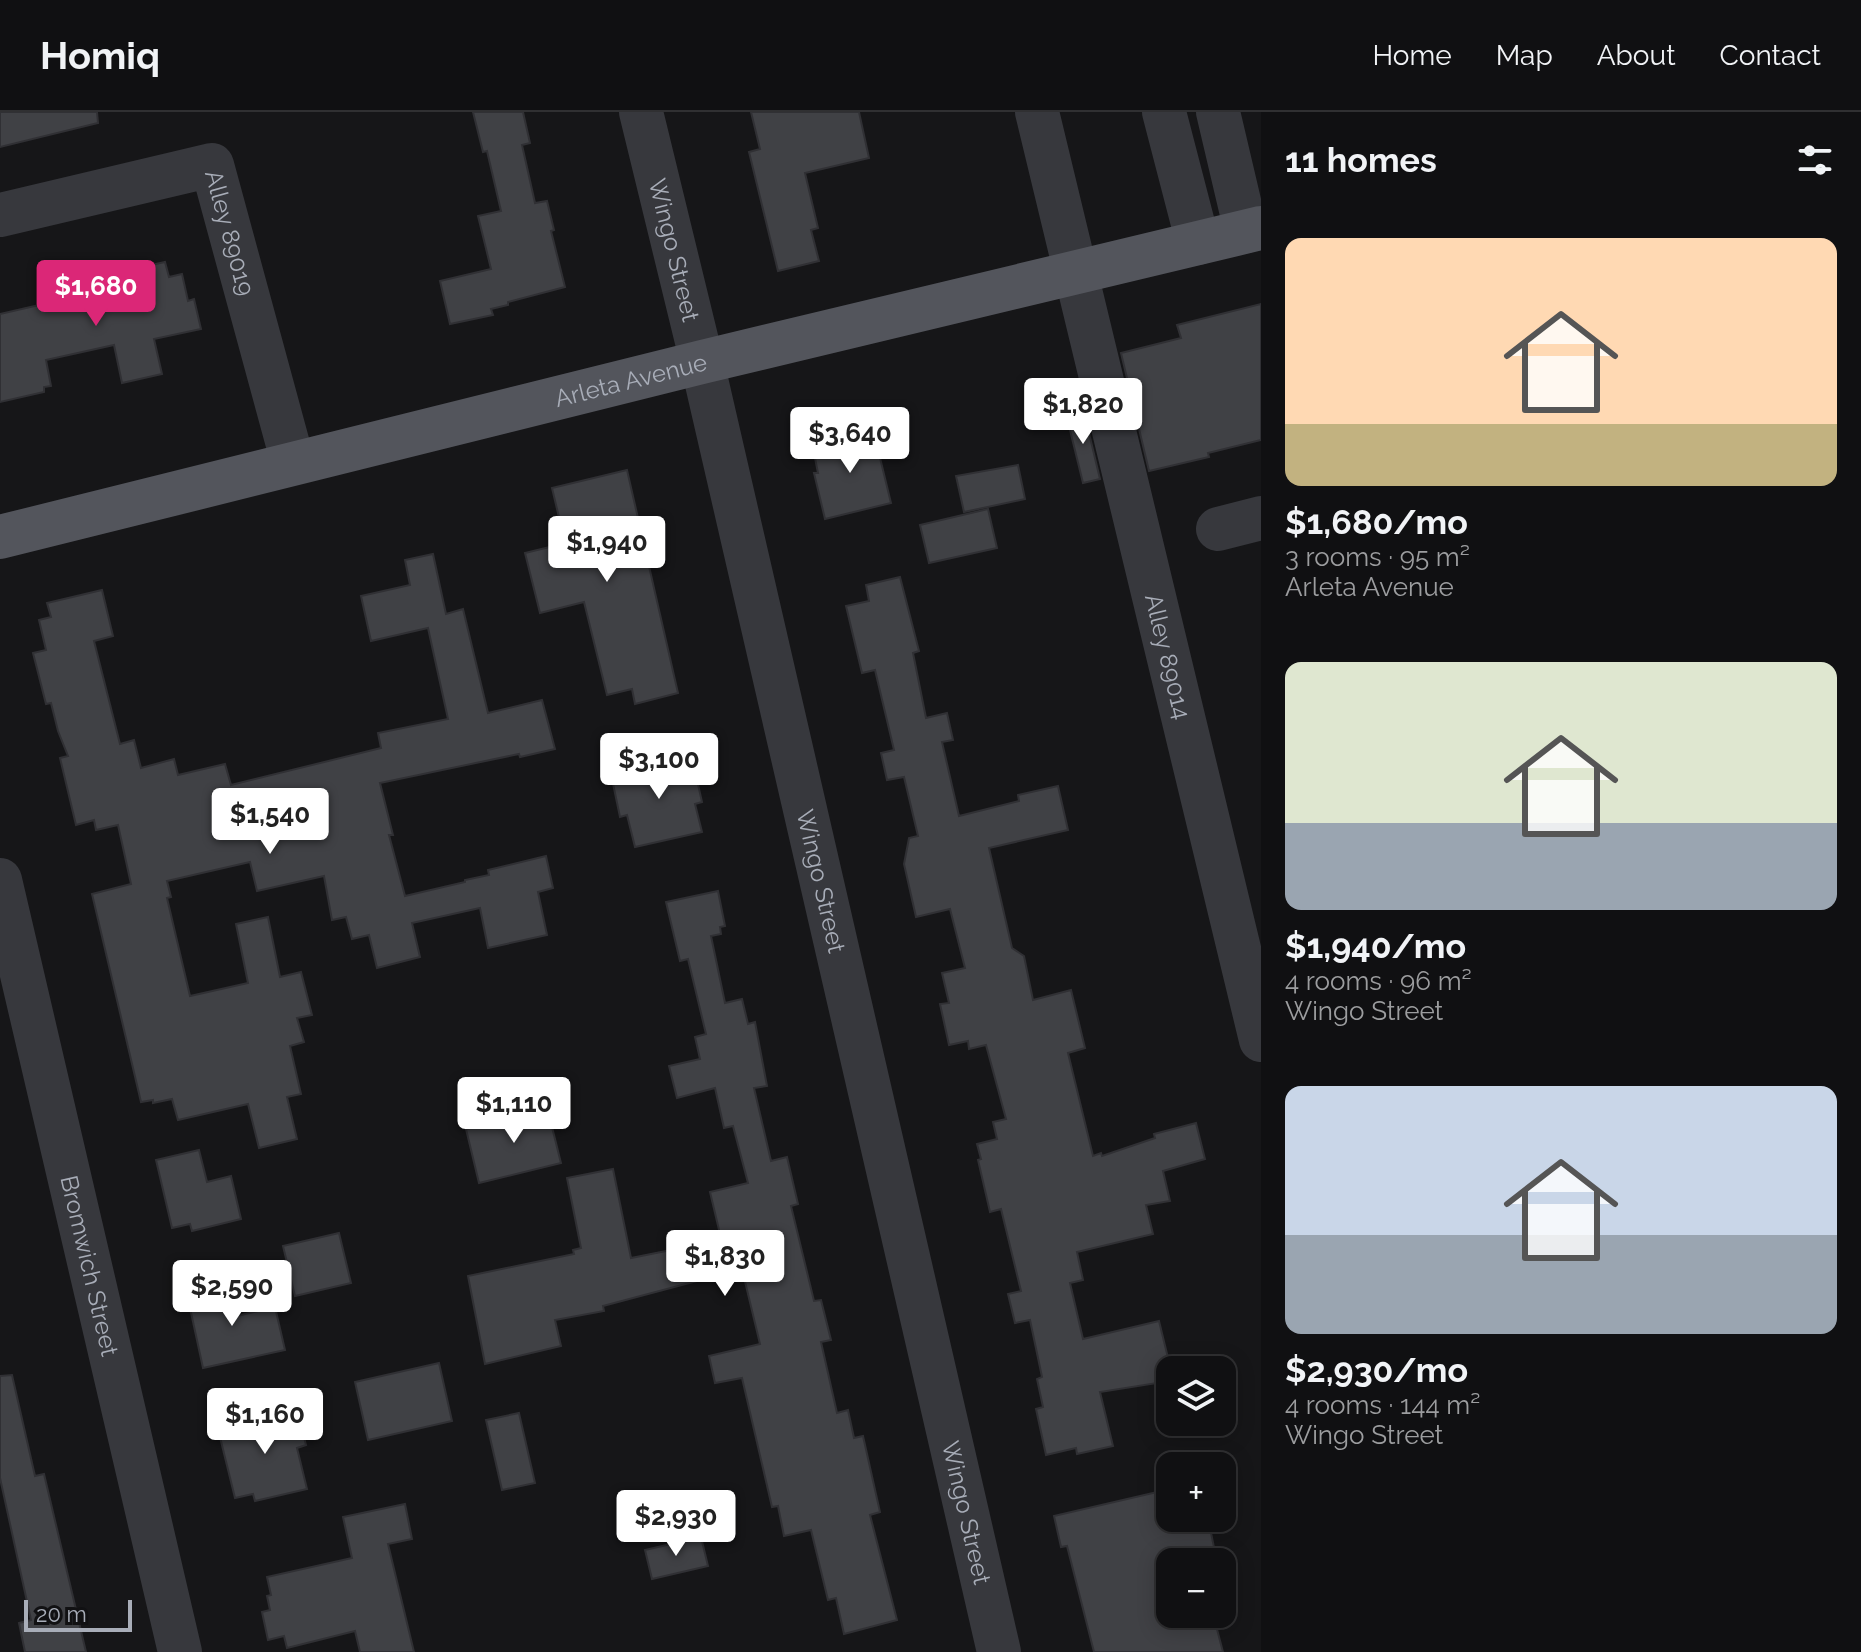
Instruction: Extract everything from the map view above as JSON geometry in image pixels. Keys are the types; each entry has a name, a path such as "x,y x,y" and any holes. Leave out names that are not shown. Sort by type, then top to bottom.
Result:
{"main road":[{"name":"Arleta Avenue","path":"0,537 1253,229"}],"street":[{"name":"Wingo Street","path":"641,112 702,362 999,1652"},
{"name":"Alley 89014","path":"1037,112 1261,1040"},
{"path":"1164,112 1198,243"},
{"path":"1218,112 1253,229"},
{"name":"Alley 89019","path":"0,215 212,165 293,463"},
{"path":"1218,529 1261,518"},
{"name":"Bromwich Street","path":"0,880 180,1652"}],"building":[{"path":"0,112 97,112 98,123 0,147"},
{"path":"473,112 523,112 530,143 522,145 535,203 547,201 565,287 508,302 508,305 491,309 493,315 450,324 440,281 491,269 478,216 501,211 487,151 483,152"},
{"path":"751,112 859,112 869,158 805,173 818,228 811,230 819,261 778,271 749,152 760,149"},
{"path":"165,262 169,277 182,274 188,301 194,299 201,329 154,339 162,374 122,383 114,345 46,360 51,386 44,387 44,392 0,402 0,314 104,290 101,276"},
{"path":"1261,304 1261,440 1208,453 1209,457 1149,471 1121,353 1181,338 1177,325"},
{"path":"1083,408 1100,479 1083,483 1068,411"},
{"path":"873,429 891,503 825,519 814,473 818,473 815,458 819,458 816,443"},
{"path":"1018,465 1025,499 964,512 956,476"},
{"path":"627,470 678,693 635,704 632,689 607,695 584,602 540,613 525,553 562,544 559,531 562,530 552,488"},
{"path":"988,509 997,548 929,563 920,525"},
{"path":"433,554 446,614 463,609 488,713 542,700 555,749 380,783 393,835 389,835 405,896 465,882 489,875 488,870 546,856 553,888 538,892 547,935 488,948 480,908 412,923 420,957 377,968 369,935 352,939 346,917 332,920 324,876 257,891 250,862 167,881 171,897 167,898 190,996 248,983 236,924 268,917 280,977 301,972 312,1015 297,1018 304,1042 290,1046 301,1094 287,1097 297,1139 259,1148 248,1104 178,1120 172,1099 141,1102 92,894 131,884 118,825 96,830 94,820 76,825 60,758 68,756 51,703 46,704 33,653 46,650 39,620 51,617 47,603 102,590 113,636 94,641 120,744 134,740 141,768 174,759 178,775 225,764 231,785 381,748 378,733 448,719 428,628 371,641 361,596 410,585 405,560"},
{"path":"900,577 919,651 913,653 926,718 947,713 953,740 942,742 959,816 1019,801 1018,795 1058,786 1068,830 989,848 1012,948 1024,956 1033,1000 1071,990 1085,1048 1068,1053 1093,1156 1101,1153 1102,1156 1155,1138 1154,1134 1196,1123 1205,1159 1163,1171 1170,1201 1146,1205 1153,1234 1077,1252 1083,1280 1070,1283 1083,1339 1159,1321 1168,1356 1156,1356 1156,1383 1100,1392 1113,1446 1077,1454 1076,1448 1046,1455 1036,1409 1043,1407 1037,1379 1042,1377 1030,1320 1015,1323 1008,1294 1021,1291 1001,1209 990,1212 978,1160 981,1159 977,1144 997,1139 993,1122 1006,1119 986,1045 969,1049 968,1041 949,1045 940,1004 949,1003 942,973 965,968 950,909 916,917 904,864 909,838 918,836 904,777 887,780 881,753 894,750 875,670 862,673 846,606 869,601 866,585"},
{"path":"672,759 674,766 693,762 702,802 695,804 702,832 635,847 627,815 620,817 611,774"},
{"path":"718,891 725,926 720,927 721,934 711,936 725,1003 742,999 748,1024 755,1022 767,1086 754,1088 771,1161 787,1157 798,1204 791,1206 814,1301 821,1300 831,1340 821,1342 837,1413 848,1410 854,1438 863,1436 880,1512 870,1515 897,1620 844,1634 836,1598 828,1600 811,1530 784,1536 778,1506 772,1507 742,1378 715,1383 709,1356 760,1344 742,1269 603,1306 604,1311 555,1320 561,1346 485,1364 468,1276 574,1254 573,1250 581,1248 567,1178 613,1169 631,1258 686,1247 685,1242 720,1234 710,1192 748,1183 733,1126 724,1128 715,1088 677,1098 669,1066 700,1059 695,1037 706,1034 688,959 680,961 666,902"},
{"path":"547,1107 561,1163 479,1183 466,1129"},
{"path":"199,1150 207,1182 231,1176 241,1219 192,1231 190,1224 172,1228 156,1160"},
{"path":"339,1233 351,1283 295,1296 283,1246"},
{"path":"230,1284 237,1316 275,1307 285,1350 203,1368 187,1294"},
{"path":"439,1363 452,1421 368,1440 355,1382"},
{"path":"12,1375 35,1476 44,1474 86,1652 25,1652 19,1623 31,1620 0,1478 0,1376"},
{"path":"297,1410 306,1445 297,1448 307,1489 255,1501 253,1494 235,1498 218,1429"},
{"path":"519,1413 535,1483 502,1490 486,1420"},
{"path":"1156,1492 1156,1532 1211,1532 1214,1548 1156,1548 1156,1628 1217,1628 1223,1652 1094,1652 1067,1546 1061,1547 1054,1516"},
{"path":"405,1504 412,1539 388,1544 414,1652 360,1652 355,1631 287,1648 284,1636 268,1640 262,1612 270,1610 267,1577 352,1558 343,1517"},
{"path":"701,1537 708,1566 652,1579 645,1550"}]}
